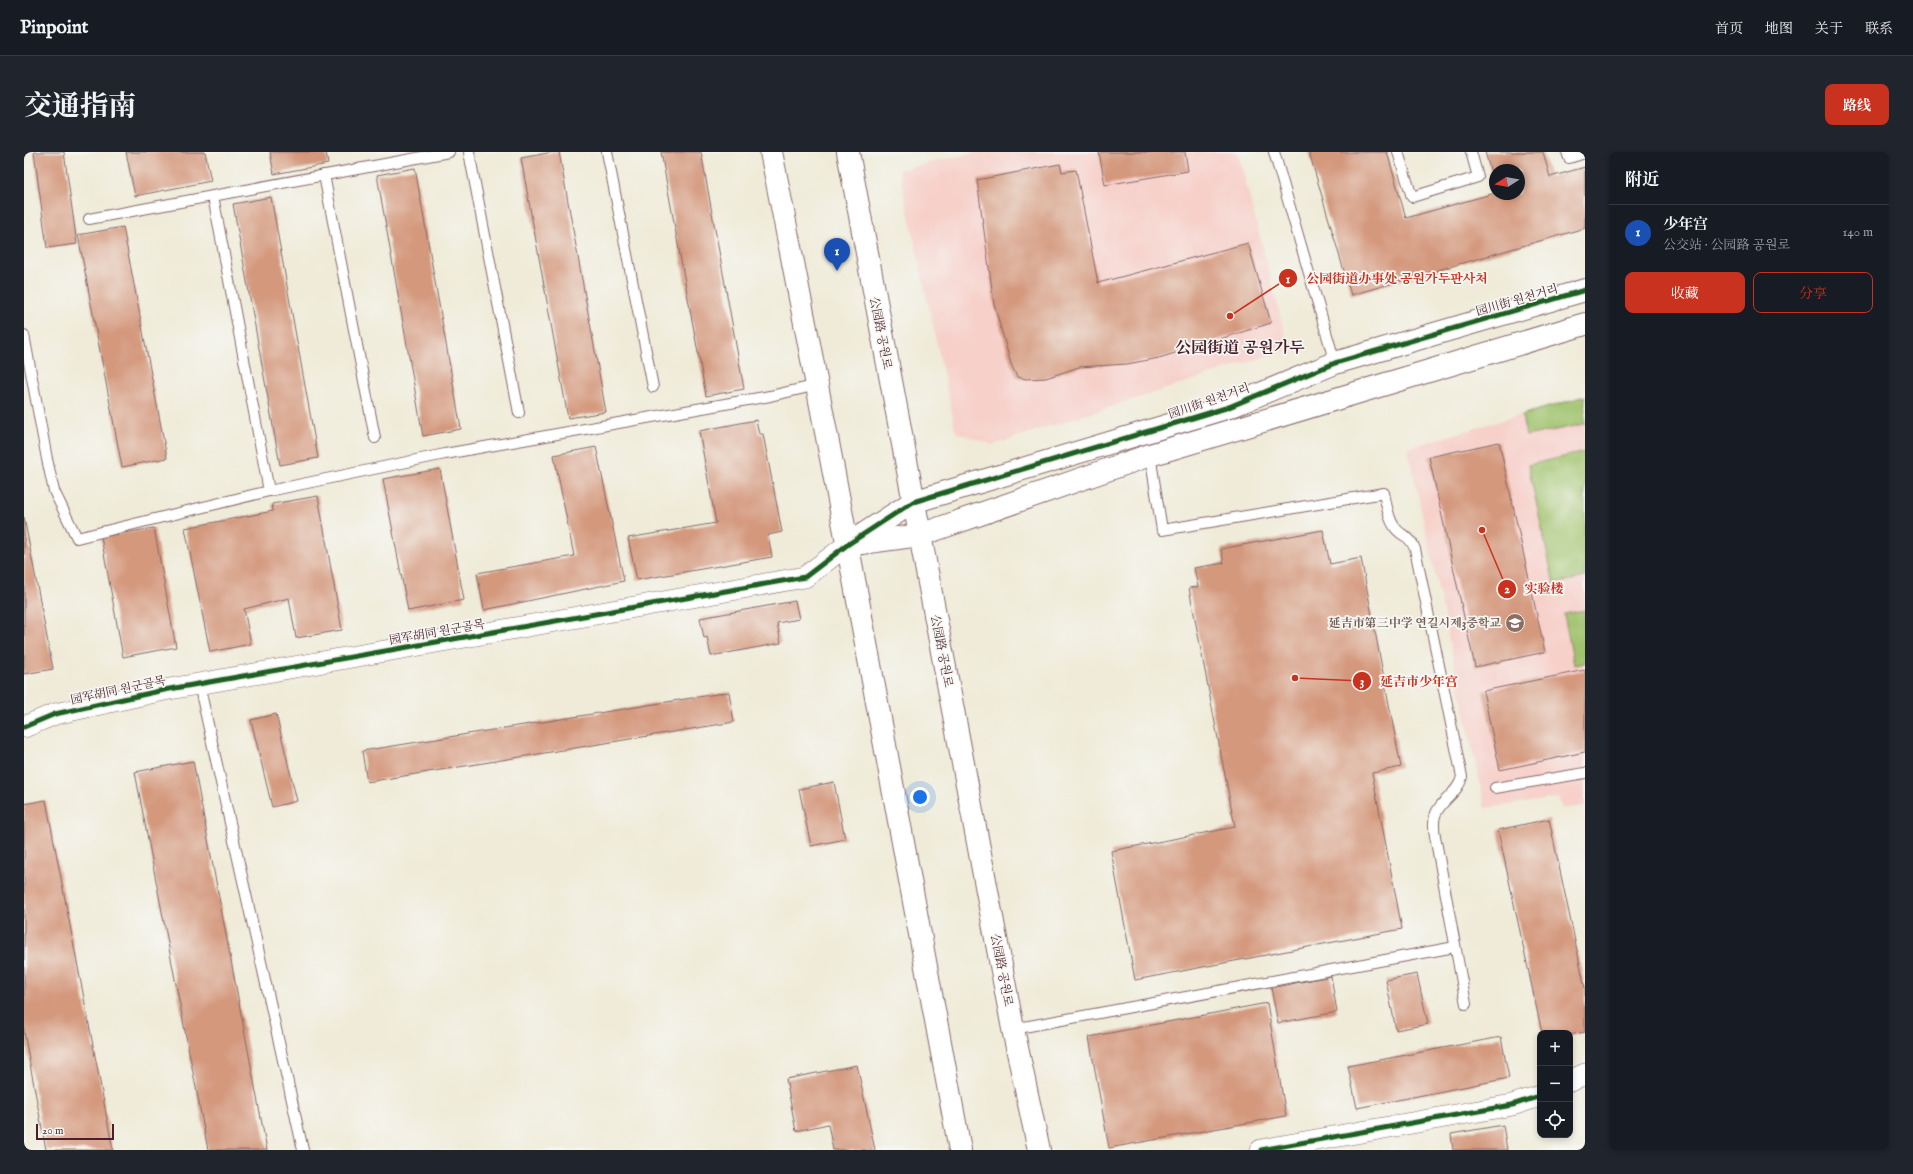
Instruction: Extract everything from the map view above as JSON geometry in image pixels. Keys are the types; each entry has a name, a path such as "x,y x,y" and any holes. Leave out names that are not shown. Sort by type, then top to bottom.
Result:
{"main road":[{"path":"771,152 818,385 824,424 960,1150"},
{"name":"公园路 공원로","path":"848,152 1013,1029 1039,1150"},
{"name":"园川街 원천거리","path":"847,545 913,502 1229,407 1335,363 1585,290"},
{"path":"847,545 920,535 1150,455 1585,324"}],"street":[{"name":"园军胡同 원군골목","path":"24,727 55,714 164,690 805,577 847,545"},
{"path":"1573,1080 1585,1074"},
{"path":"1261,1150 1512,1105 1537,1097"}],"lane":[{"path":"89,219 449,152"},
{"path":"469,152 519,413"},
{"path":"607,152 653,387"},
{"path":"1274,152 1335,363"},
{"path":"1398,152 1412,198 1478,177 1470,152"},
{"path":"1567,152 1569,158 1585,153"},
{"path":"324,175 375,438"},
{"path":"213,196 268,491"},
{"path":"24,336 46,459 54,491 77,538 268,491 445,454 770,396 818,385"},
{"path":"1150,455 1162,530 1384,493 1392,525 1411,540 1415,549 1462,778 1460,785 1435,815 1434,822 1435,836 1466,1004"},
{"path":"200,684 303,1150"},
{"path":"1495,788 1585,773"},
{"path":"1013,1029 1455,947"}],"shaded area":[{"path":"976,152 1238,152 1289,349 993,445 956,432 899,170"},
{"name":"延吉市第三中学 연길시제3중학교","path":"1585,396 1585,806 1562,809 1558,798 1485,808 1408,448"}],"green space":[{"path":"1585,396 1585,424 1526,436 1522,415"},
{"path":"1585,452 1585,577 1554,584 1528,465"},
{"path":"1585,610 1585,663 1574,665 1564,614"}],"building":[{"path":"34,152 64,152 77,244 47,248"},
{"path":"126,152 205,152 211,181 135,196"},
{"path":"270,152 326,152 328,164 274,174"},
{"path":"559,152 606,412 568,418 521,158"},
{"path":"661,152 701,152 744,389 706,396"},
{"path":"1099,152 1185,152 1188,171 1105,185"},
{"path":"1309,152 1387,152 1406,218 1489,195 1489,200 1525,200 1525,164 1489,164 1489,166 1485,152 1543,152 1550,177 1585,167 1585,228 1351,295"},
{"path":"1060,164 1062,172 1076,170 1098,283 1248,243 1271,323 1159,358 1127,364 1079,367 1046,378 1026,379 1017,377 1011,364 994,304 977,180"},
{"path":"415,168 461,429 423,436 377,175"},
{"path":"271,197 318,458 280,465 233,204"},
{"path":"123,227 167,458 122,467 78,235"},
{"path":"756,420 759,434 763,434 782,532 768,535 772,557 637,580 628,538 716,523 699,431"},
{"path":"1499,442 1545,652 1475,667 1429,457"},
{"path":"596,447 624,581 484,610 477,573 574,556 554,455"},
{"path":"440,469 464,600 408,611 383,479"},
{"path":"318,496 342,630 296,638 289,598 244,609 251,644 210,652 185,528 273,511 272,504"},
{"path":"24,517 53,669 24,674"},
{"path":"154,528 176,647 123,657 101,537"},
{"path":"1323,530 1330,564 1361,558 1401,767 1372,773 1402,929 1135,980 1111,851 1235,827 1189,588 1198,587 1194,568 1224,563 1221,549"},
{"path":"795,601 799,619 777,623 781,643 711,656 707,637 704,638 700,618"},
{"path":"1585,670 1585,752 1500,770 1483,691"},
{"path":"729,692 734,722 367,782 362,751"},
{"path":"276,714 297,801 272,807 251,720"},
{"path":"193,761 267,1150 208,1150 135,772"},
{"path":"834,782 845,839 811,846 799,789"},
{"path":"46,800 113,1150 46,1150 24,1032 24,804"},
{"path":"1549,819 1585,988 1585,1032 1573,1034 1573,1030 1541,1030 1498,830"},
{"path":"1417,974 1428,1024 1396,1030 1386,980"},
{"path":"1331,976 1337,1012 1278,1023 1271,988"},
{"path":"1267,1003 1286,1116 1109,1148 1089,1037"},
{"path":"1501,1037 1509,1078 1357,1108 1348,1066"},
{"path":"857,1065 875,1150 833,1150 828,1124 796,1131 786,1079"},
{"path":"1503,1125 1507,1150 1453,1150 1451,1134"}],"cycle path":[{"path":"24,727 55,714 164,690 805,577 847,545 913,502 1229,407 1335,363 1585,290"},
{"path":"1261,1150 1512,1105 1537,1097"}],"place":[{"name":"少年宫","path":"837,271"},
{"name":"公园街道办事处 공원가두판사처","path":"1230,316"},
{"name":"实验楼","path":"1482,530"},
{"name":"延吉市第三中学 연길시제3중학교","path":"1515,623"},
{"name":"延吉市少年宫","path":"1295,678"}],"district":[{"name":"公园街道 공원가두","path":"1240,347"}]}
